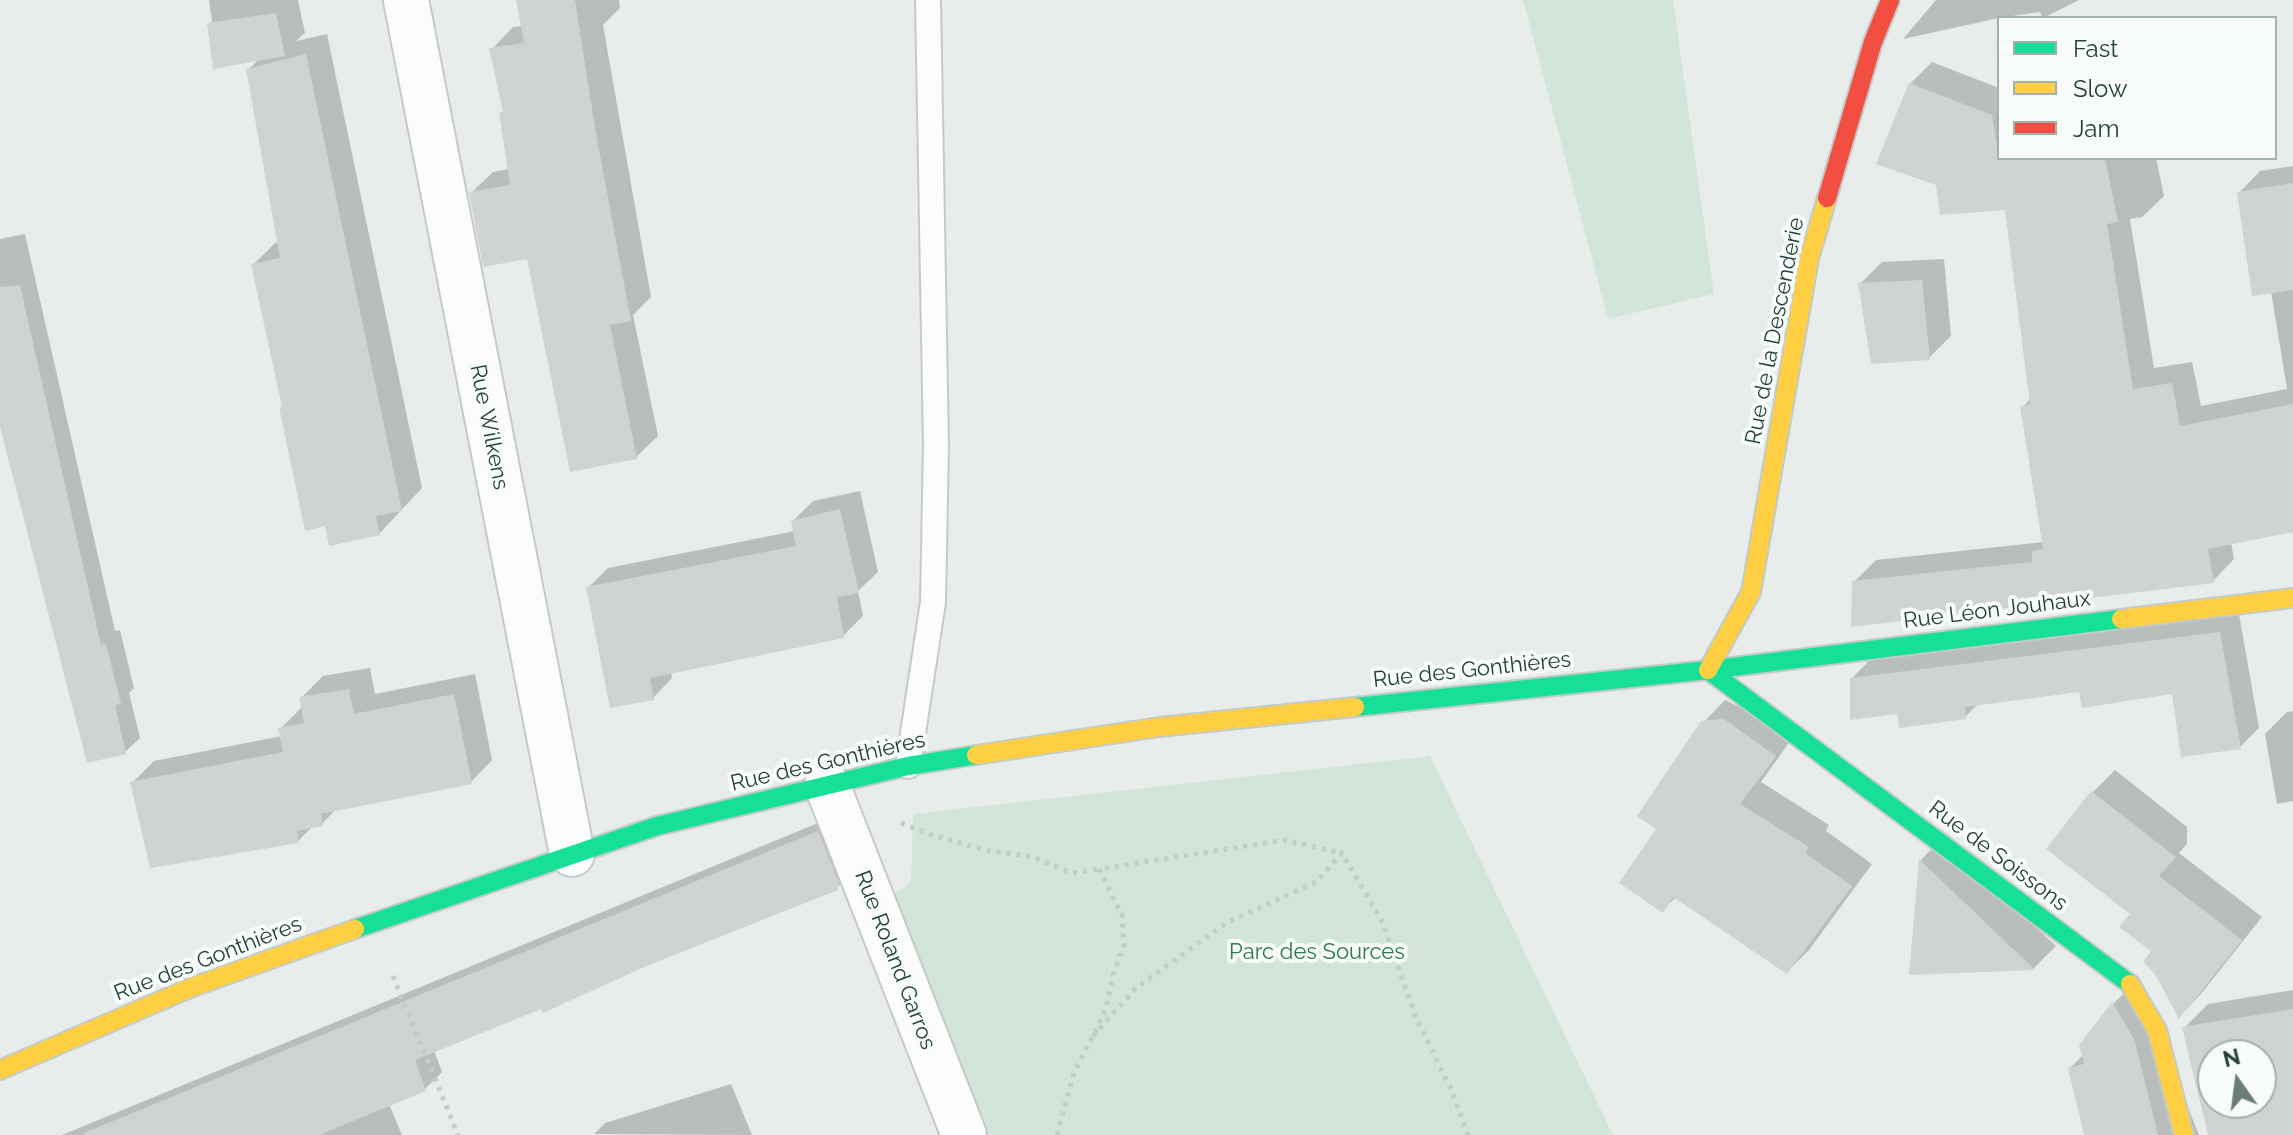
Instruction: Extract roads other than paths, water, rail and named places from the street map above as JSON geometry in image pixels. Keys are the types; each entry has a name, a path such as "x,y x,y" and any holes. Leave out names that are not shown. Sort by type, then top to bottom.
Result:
{"street":[{"name":"Rue Wilkens","path":"406,0 572,854"},
{"name":"Rue de la Descenderie","path":"1708,670 1751,592 1809,259 1873,42 1890,0"},
{"name":"Rue Léon Jouhaux","path":"1708,670 2293,598"},
{"name":"Rue des Gonthières","path":"0,1070 190,988 460,891 657,826 830,791 908,766 1159,727 1708,670"},
{"name":"Rue de Soissons","path":"1708,670 2133,986 2157,1030 2184,1135"},
{"name":"Rue Roland Garros","path":"830,791 964,1135"}],"lane":[{"path":"908,766 933,602 936,445 928,0"}],"park label":[{"name":"Parc des Sources","path":"1317,952"}]}
